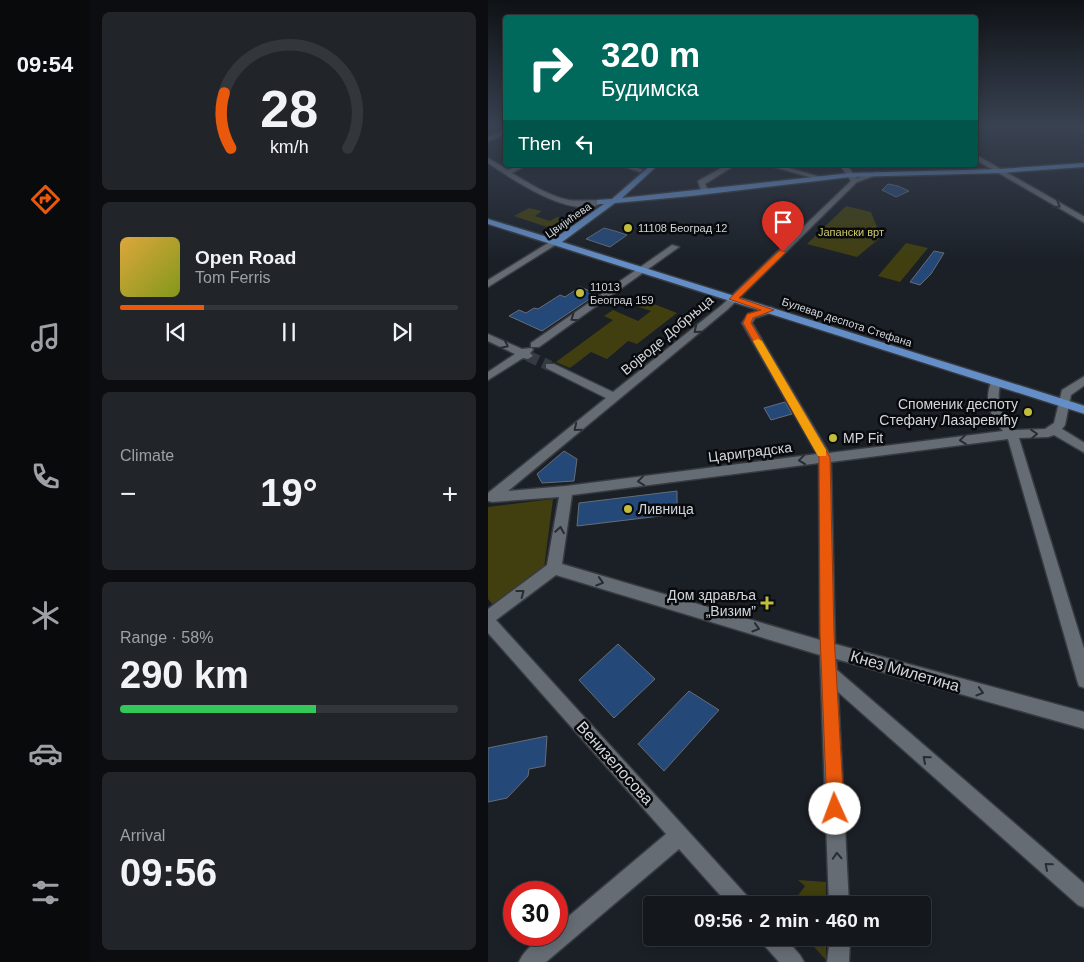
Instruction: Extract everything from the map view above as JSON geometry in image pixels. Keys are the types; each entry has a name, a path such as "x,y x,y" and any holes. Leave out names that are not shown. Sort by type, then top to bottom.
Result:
{"main road":[{"name":"Цвијићева","path":"614,195 638,172"},
{"name":"Цвијићева","path":"551,241 646,172"},
{"path":"877,174 963,172"},
{"path":"600,202 614,195 705,192 820,178 853,178"},
{"name":"Цвијићева","path":"551,241 600,202"},
{"name":"Булевар деспота Стефана","path":"490,223 1084,410"}],"street":[{"path":"705,192 700,184 720,172"},
{"path":"797,172 820,178"},
{"path":"848,172 853,178"},
{"path":"1001,172 1084,222"},
{"path":"507,173 541,193 580,204 600,202"},
{"name":"Војводе Добрњца","path":"490,499 734,299 853,178 877,174"},
{"name":"Цвијићева","path":"488,277 551,241"},
{"name":"Цвијићева","path":"488,284 551,241"},
{"path":"488,377 528,351 674,247"},
{"path":"770,310 750,316 747,323 825,457 828,649 839,896"},
{"path":"488,337 528,351"},
{"path":"550,366 615,398"},
{"path":"1084,379 1066,392 1059,425 1054,429 1084,449"},
{"path":"996,382 992,392 991,403 1012,434 1084,680"},
{"name":"Цариградска","path":"490,499 1012,434 1034,435 1048,433 1054,429"},
{"path":"488,620 554,568 566,491"},
{"name":"Кнез Милетина","path":"554,568 828,649 1084,721"},
{"name":"Венизелосова","path":"488,620 734,896"},
{"path":"829,674 1084,898"},
{"path":"530,962 680,835"},
{"path":"778,946 793,962"},
{"path":"838,962 839,946"}],"green space":[{"name":"Јапански врт","path":"846,206 871,212 881,237 857,257 807,244"},
{"path":"529,208 542,211 535,216 550,221 557,217 566,219 553,229 514,216"},
{"path":"906,243 928,248 900,282 878,276"},
{"path":"641,299 677,313 637,344 628,341 607,359 591,352 570,368 556,362 613,320 604,316 613,310 638,321 651,311 633,305"},
{"path":"553,499 544,568 495,607 488,599 488,507"},
{"path":"798,880 826,882 826,896 798,896 805,886"},
{"path":"813,946 826,946 826,960"}],"building":[{"path":"888,184 909,191 896,197 882,190"},
{"path":"604,228 627,235 610,247 586,239"},
{"path":"934,251 944,253 931,274 920,285 910,282"},
{"path":"580,287 597,294 542,331 509,316 519,310 526,313 534,308 538,309 560,295 565,297"},
{"path":"785,402 792,414 771,420 764,408"},
{"path":"564,451 577,459 574,481 542,483 537,474"},
{"name":"Ливница","path":"677,491 677,514 577,526 579,503"},
{"path":"618,644 655,679 614,718 579,680"},
{"path":"689,691 719,710 664,771 638,744"},
{"path":"547,736 545,766 529,769 528,776 507,798 488,802 488,748"}],"waterway":[{"path":"865,234 874,227"},
{"path":"848,235 860,238"}],"tunnel":[{"path":"528,356 550,366"}],"slow traffic":[{"path":"758,341 822,453"}],"place":[{"name":"11108 Београд 12","path":"628,228"},
{"name":"11013 Београд 159","path":"580,293"},
{"name":"Споменик деспоту Стефану Лазаревићу","path":"1028,412"},
{"name":"MP Fit","path":"833,438"},
{"name":"Ливница","path":"628,509"},
{"name":"Дом здравља „Визим”","path":"767,603"}],"route":[{"path":"783,252 734,299 770,310 750,316 747,319 747,323 825,457 827,634 835,809"}]}
